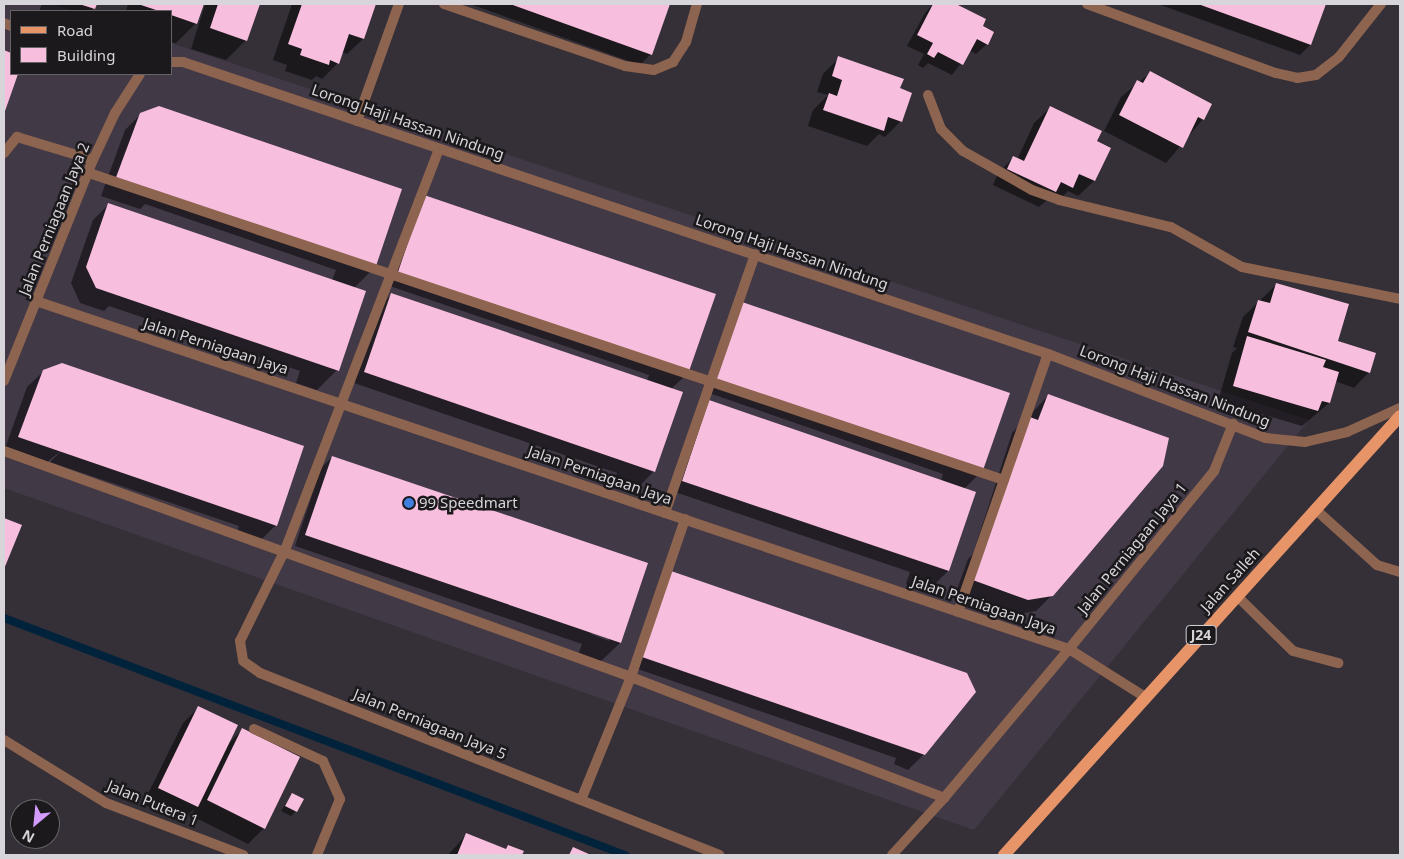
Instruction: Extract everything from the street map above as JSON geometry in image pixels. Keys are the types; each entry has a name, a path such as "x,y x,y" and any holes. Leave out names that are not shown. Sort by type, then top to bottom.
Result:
{"main road":[{"name":"Jalan Salleh","path":"1004,855 1400,416"}],"street":[{"path":"357,121 399,4"},
{"path":"444,4 625,66 654,70 672,62 686,42 697,4"},
{"path":"1087,4 1276,73 1297,78 1316,75 1339,56 1381,4"},
{"name":"Lorong Haji Hassan Nindung","path":"172,62 183,62 1048,354 1266,438 1305,442 1347,432 1400,408"},
{"name":"Jalan Perniagaan Jaya 2","path":"4,381 93,160 116,113 139,75"},
{"path":"928,95 941,129 962,151 1032,190 1059,200 1171,227 1242,267 1400,299"},
{"path":"4,153 18,137 93,160"},
{"name":"Jalan Perniagaan Jaya 5","path":"439,149 392,275 339,403 284,552 240,641 243,661 260,673 719,855"},
{"path":"89,173 1004,480"},
{"path":"665,513 755,254"},
{"name":"Jalan Perniagaan Jaya","path":"36,301 1069,650 1145,697"},
{"path":"958,612 1048,354"},
{"name":"Jalan Perniagaan Jaya 1","path":"944,798 1069,650 1214,472 1233,424"},
{"path":"4,451 631,677 944,798 892,855"},
{"path":"1315,509 1377,565 1400,572"},
{"path":"580,800 631,677 685,519"},
{"path":"1237,596 1293,651 1338,663"},
{"path":"254,729 324,761 340,799 317,855"},
{"name":"Jalan Putera 1","path":"4,740 106,803 243,855"}],"shaded area":[{"path":"4,4 51,4 71,10 10,10 10,75 172,75 172,43 1309,420 974,830 4,488"}],"building":[{"path":"79,4 97,4 95,9"},
{"path":"138,4 204,4 197,24 172,15 172,10 156,10"},
{"path":"218,4 260,4 247,41 210,28"},
{"path":"302,4 376,4 364,39 349,34 339,64 330,60 329,65 300,55 302,49 288,44"},
{"path":"510,4 670,4 652,55"},
{"path":"933,4 956,4 986,19 983,26 994,32 988,45 977,39 963,65 938,52 934,58 927,54 933,43 917,35"},
{"path":"1198,4 1326,4 1311,45"},
{"path":"4,50 10,53 10,75 18,75 4,114"},
{"path":"838,56 904,79 900,88 912,93 902,122 888,117 884,131 823,110 829,93 837,96 842,80 832,76"},
{"path":"1150,71 1212,104 1204,120 1198,117 1183,148 1119,115 1137,80 1143,83"},
{"path":"159,106 402,189 375,269 115,180 140,113"},
{"path":"1050,106 1102,131 1097,141 1111,148 1095,181 1079,174 1073,188 1061,182 1056,192 1007,169 1013,156 1024,161"},
{"path":"424,195 716,294 688,374 397,275"},
{"path":"108,203 366,291 339,371 96,288 86,267"},
{"path":"1276,283 1349,304 1338,341 1376,353 1370,373 1248,332 1258,300 1270,303"},
{"path":"391,293 683,392 655,472 364,372"},
{"path":"742,302 1010,393 982,473 715,382"},
{"path":"1247,336 1326,360 1323,367 1339,372 1330,403 1322,401 1318,411 1233,386"},
{"path":"62,363 304,446 277,526 18,437 43,370"},
{"path":"1048,394 1169,438 1163,466 1053,596 1028,600 970,579 1027,416 1038,420"},
{"path":"709,400 976,492 949,571 682,481"},
{"path":"332,456 648,563 621,643 305,535"},
{"path":"4,518 22,525 4,569"},
{"path":"671,571 967,673 976,692 925,755 642,657"},
{"path":"198,706 238,725 198,807 158,788"},
{"path":"242,728 300,757 265,829 207,800"},
{"path":"292,793 304,799 297,812 285,806"},
{"path":"466,833 506,849 508,845 524,851 522,855 457,855"},
{"path":"573,847 591,855 569,855"}],"waterway":[{"path":"4,618 625,855"}],"place":[{"name":"99 Speedmart","path":"409,503"}]}
